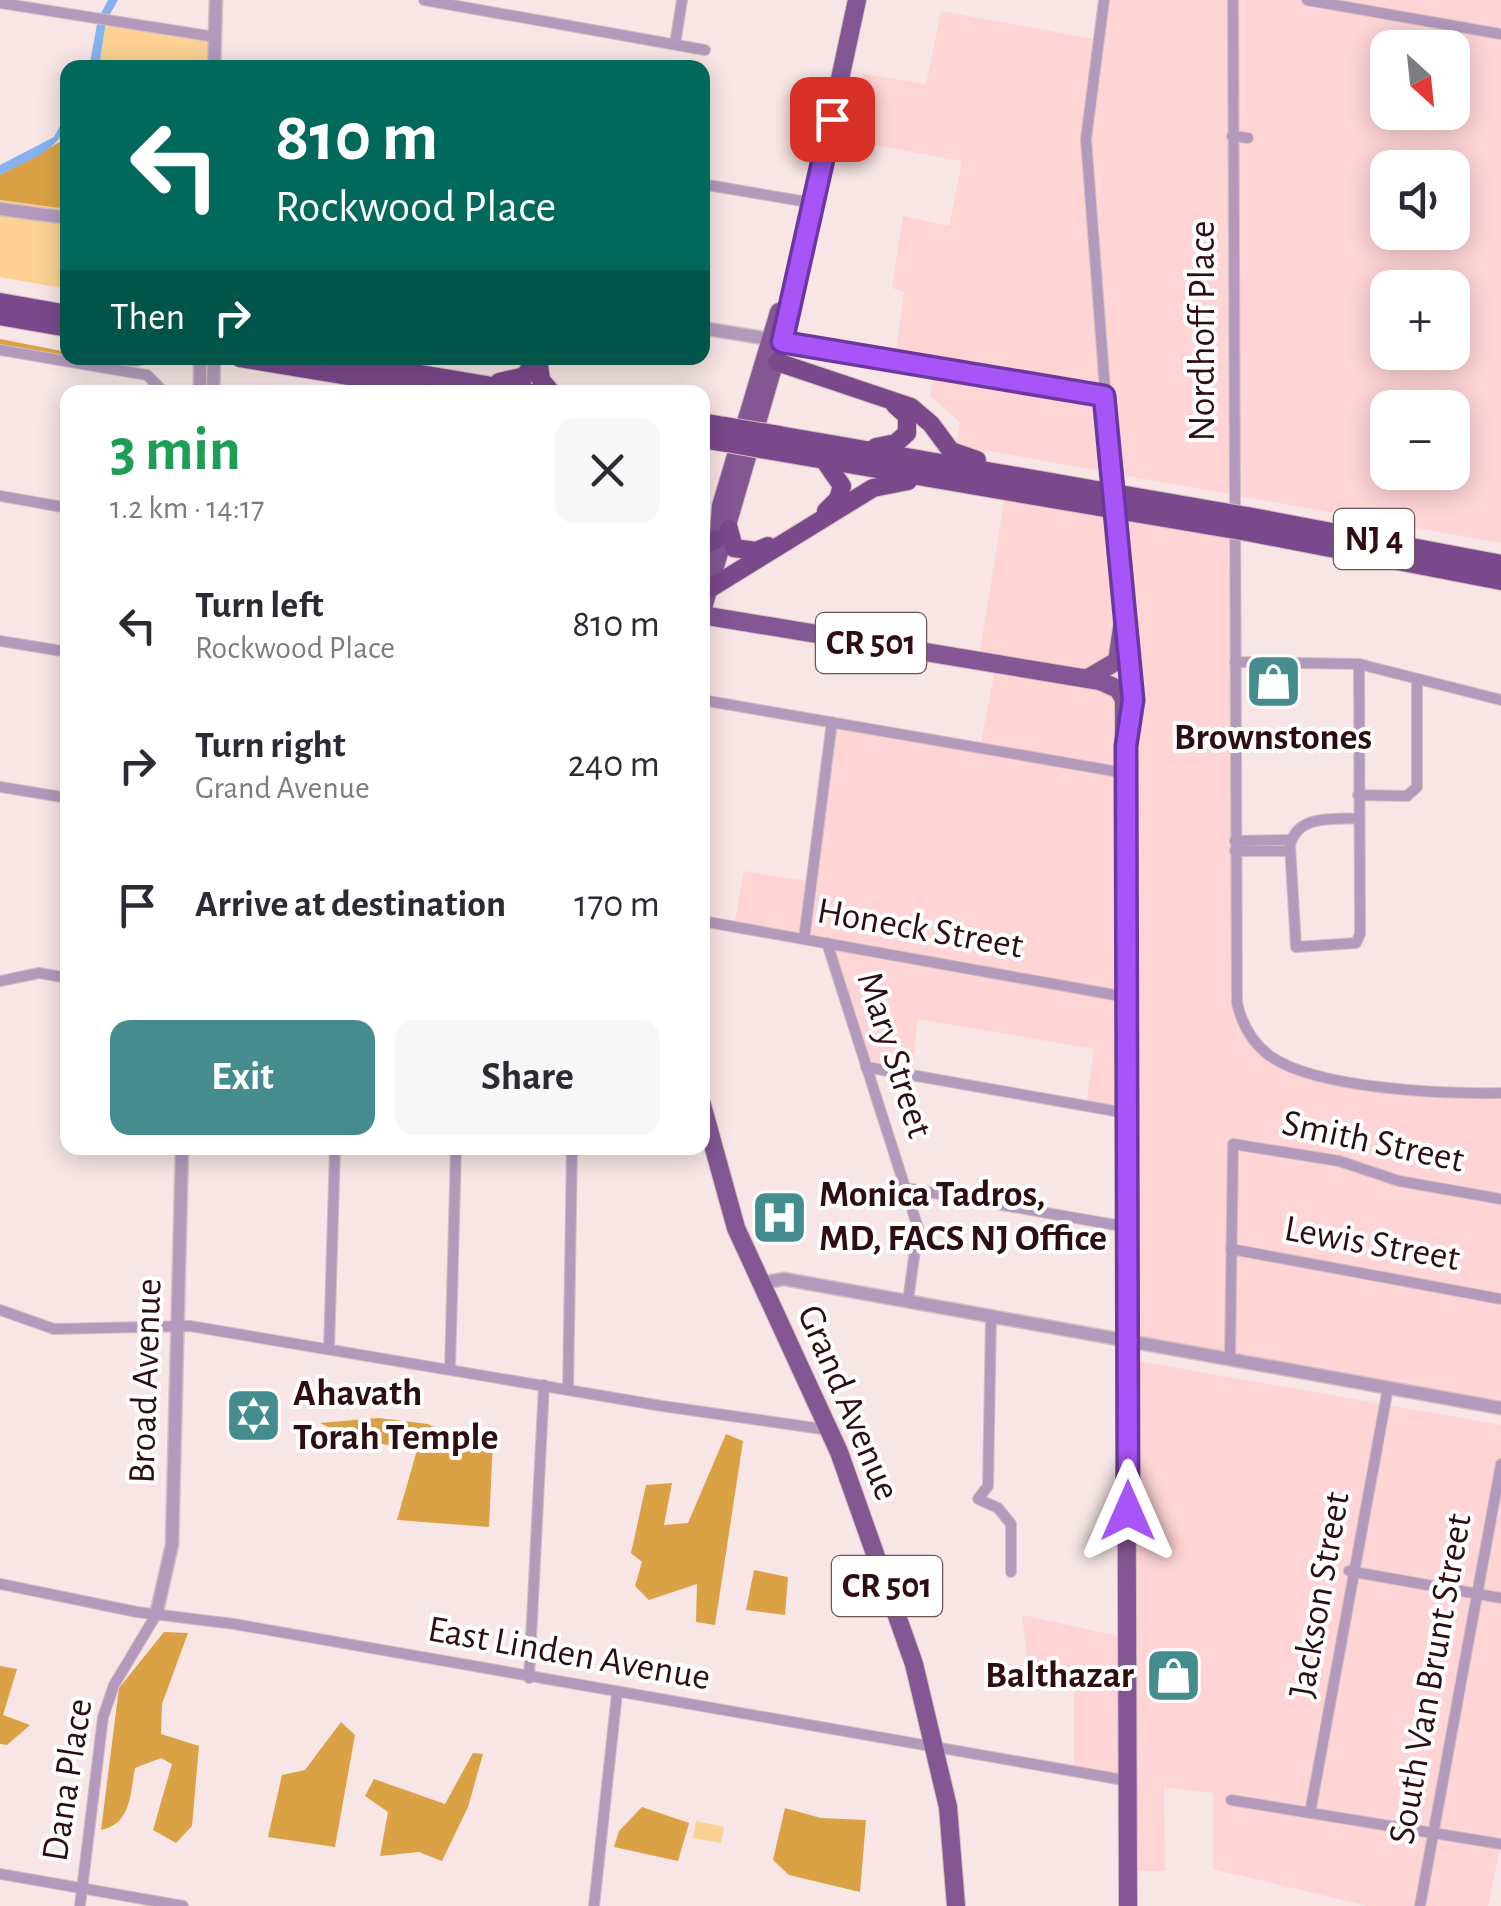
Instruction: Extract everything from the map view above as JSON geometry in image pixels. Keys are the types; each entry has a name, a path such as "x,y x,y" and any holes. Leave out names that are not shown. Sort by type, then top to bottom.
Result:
{"highway":[{"path":"0,302 60,313"},
{"path":"0,316 60,327"},
{"path":"777,362 920,412 952,451 1029,478"},
{"path":"282,365 404,385"},
{"path":"365,365 484,385 522,378 532,365"},
{"path":"863,450 896,443 907,433 906,416 886,400"},
{"name":"NJ 4","path":"710,426 726,435"},
{"name":"NJ 4","path":"710,438 726,435 863,450 1029,478 1098,498"},
{"name":"NJ 4","path":"775,443 824,460 1098,498 1501,564"},
{"path":"814,521 836,503 842,490 838,473 824,460"},
{"path":"710,588 778,542 879,485 935,478"},
{"name":"NJ 4","path":"1247,524 1501,581"},
{"path":"717,541 756,550 778,542"},
{"path":"1436,568 1501,592"}],"main road":[{"path":"710,583 721,506 794,280 857,0"},
{"path":"717,541 777,362 776,341"},
{"name":"CR 501","path":"710,614 1108,683 1122,693 1126,746 1129,1341 1128,1906"},
{"path":"1087,679 1109,670 1117,661 1123,622"},
{"name":"Grand Avenue","path":"710,1135 731,1213 829,1430 908,1648 936,1748 952,1830 956,1906"}],"street":[{"path":"214,60 216,0"},
{"path":"424,0 705,50"},
{"path":"675,44 682,0"},
{"path":"1104,0 1086,139 1123,622 1132,653 1133,700 1126,746"},
{"name":"Nordhoff Place","path":"1234,0 1236,996 1245,1027 1266,1053 1311,1073 1412,1090 1501,1093"},
{"path":"1306,0 1501,34"},
{"path":"0,3 214,37"},
{"path":"1232,136 1248,138"},
{"path":"710,185 813,203"},
{"path":"0,210 60,217"},
{"path":"710,329 1104,396"},
{"path":"0,350 60,360"},
{"path":"89,365 148,375 157,385"},
{"path":"0,496 60,507"},
{"path":"0,641 60,651"},
{"path":"1236,662 1359,664 1501,700"},
{"path":"1358,818 1305,822 1290,846 1294,945 1324,948 1356,943 1360,934 1359,664"},
{"path":"1358,795 1407,796 1418,787 1417,680"},
{"path":"710,701 1126,773"},
{"path":"804,939 832,722"},
{"path":"0,786 60,797"},
{"path":"1235,846 1290,846"},
{"name":"Honeck Street","path":"710,921 1126,997"},
{"name":"Mary Street","path":"827,943 919,1239 908,1301"},
{"path":"0,981 39,973 60,977"},
{"path":"866,1067 1127,1113"},
{"name":"Smith Street","path":"1232,1249 1233,1144 1340,1161 1399,1181 1501,1199"},
{"name":"Broad Avenue","path":"156,1615 171,1557 182,1155"},
{"path":"329,1349 334,1155"},
{"path":"450,1369 456,1155"},
{"path":"568,1390 572,1155"},
{"path":"905,1188 1128,1227"},
{"path":"1223,1357 1232,1249"},
{"name":"Lewis Street","path":"1232,1249 1501,1299"},
{"path":"760,1283 784,1279 1501,1408"},
{"path":"0,1310 37,1326 70,1330 177,1326 814,1431 829,1430"},
{"path":"990,1316 988,1486 978,1499 998,1508 1011,1524 1010,1572"},
{"path":"528,1678 544,1385"},
{"name":"Jackson Street","path":"1310,1813 1351,1571 1388,1388"},
{"name":"South Van Brunt Street","path":"1420,1906 1501,1464"},
{"path":"1351,1571 1501,1598"},
{"name":"East Linden Avenue","path":"0,1584 156,1615 234,1624 1128,1781"},
{"name":"Dana Place","path":"80,1906 103,1717 114,1685 156,1615"},
{"path":"594,1906 617,1692"},
{"path":"1230,1800 1501,1844"},
{"path":"0,1874 183,1906"}],"shaded area":[{"path":"1102,0 1501,0 1501,543 956,445 960,422 930,396 934,369 895,359 904,292 892,288 903,216 949,226 962,161 848,140 862,74 926,84 941,11 1093,39"},
{"path":"106,21 215,37 214,60 100,60"},
{"path":"60,142 60,208 0,200 0,175"},
{"path":"0,200 60,208 60,288 0,277"},
{"path":"0,339 60,351 60,360 0,350"},
{"path":"92,365 144,366 104,367"},
{"path":"1006,491 1234,530 1236,996 1260,1047 1294,1068 1412,1090 1501,1093 1501,1408 1129,1341 1127,1113 1086,1105 1094,1049 917,1019 913,1075 866,1067 827,943 734,926 744,871 812,882 832,722 980,748 996,665 978,662"},
{"path":"1126,1359 1501,1425 1501,1842 1488,1906 1368,1906 1213,1869 1213,1793 1164,1787 1165,1871 1127,1871 1127,1781 1074,1772 1074,1689 1030,1679 1022,1615 1127,1638"},
{"path":"378,1418 428,1424 465,1443 493,1439 489,1527 397,1520 417,1450 353,1439 320,1423"},
{"path":"726,1434 743,1441 715,1625 696,1622 697,1584 649,1600 635,1586 642,1562 631,1553 646,1485 672,1483 664,1525 688,1523"},
{"path":"754,1570 788,1577 785,1615 746,1610"},
{"path":"164,1632 188,1633 162,1704 161,1734 199,1746 192,1826 176,1843 153,1830 172,1764 161,1758 135,1768 124,1815 101,1830 119,1688"},
{"path":"0,1666 17,1669 3,1715 30,1725 7,1745 0,1744"},
{"path":"341,1722 355,1735 335,1847 268,1837 282,1775 305,1770"},
{"path":"473,1753 483,1754 468,1807 442,1861 419,1852 380,1856 388,1812 365,1796 374,1779 445,1804"},
{"path":"642,1807 689,1823 678,1861 614,1847 619,1831"},
{"path":"785,1808 821,1818 866,1820 860,1892 789,1875 773,1860"},
{"path":"696,1821 724,1827 721,1843 693,1838"}],"water":[{"path":"108,0 118,0 106,21 100,60 90,60 98,19"},
{"path":"60,126 60,137 45,152 0,175 0,165 54,137"}],"place":[{"name":"Brownstones","path":"1273,681"},
{"name":"Monica Tadros, MD, FACS NJ Office","path":"780,1217"},
{"name":"Ahavath Torah Temple","path":"254,1416"},
{"name":"Balthazar","path":"1173,1676"}],"route":[{"path":"832,119 782,342 1104,396 1123,622 1132,653 1133,700 1126,746 1128,1511"}]}
